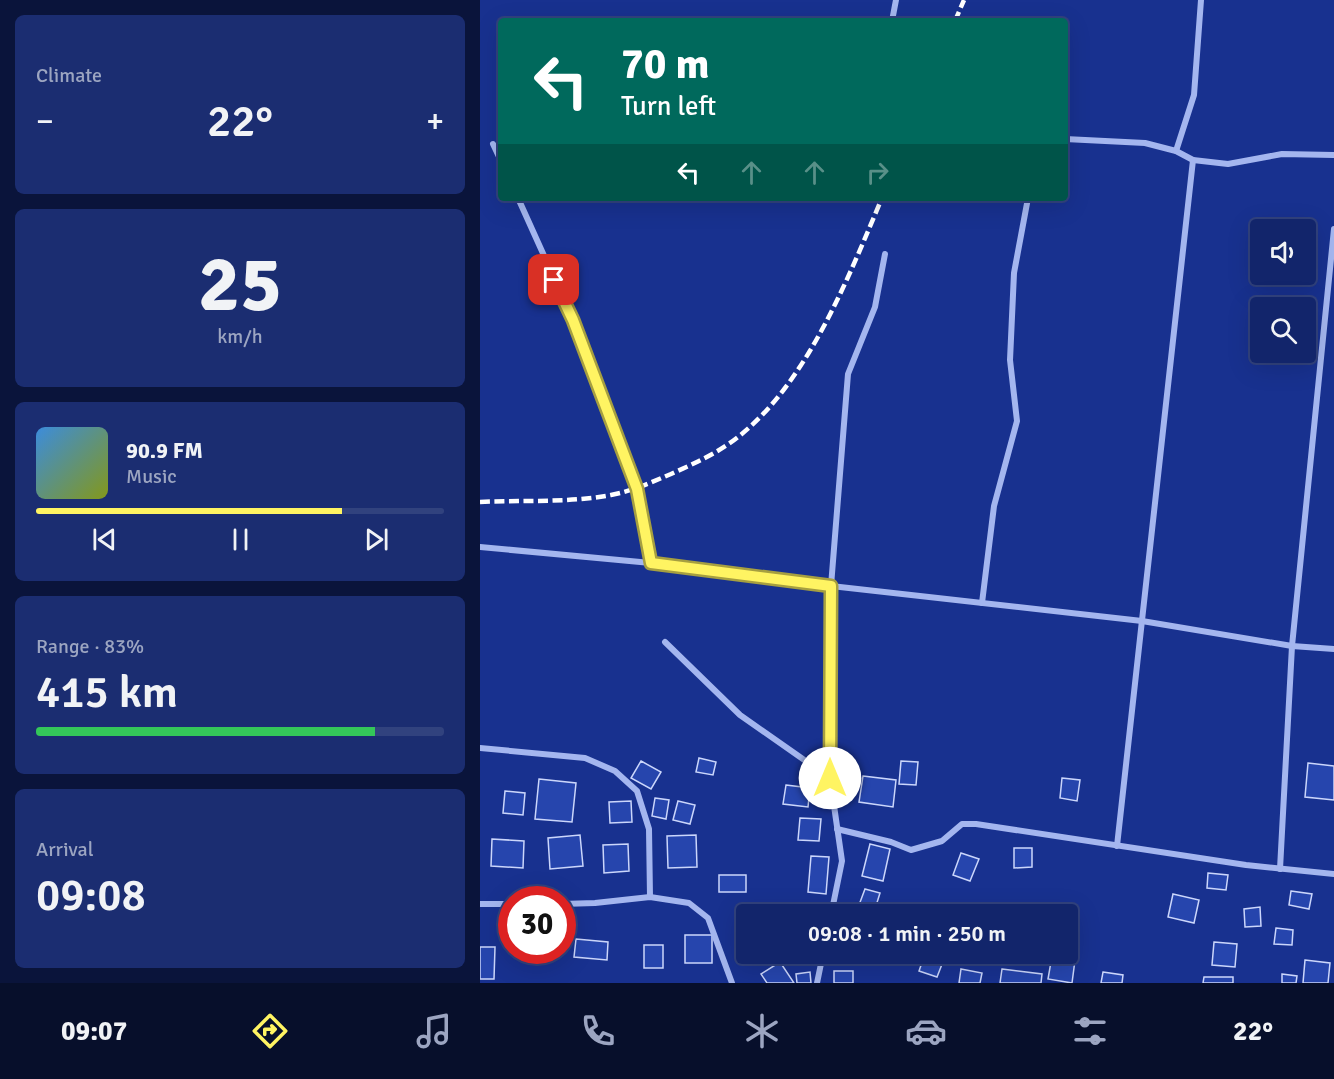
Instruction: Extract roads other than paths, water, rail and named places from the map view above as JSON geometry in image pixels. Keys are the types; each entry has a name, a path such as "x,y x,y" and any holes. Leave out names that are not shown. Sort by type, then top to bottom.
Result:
{"street":[{"path":"893,18 896,0"},
{"path":"1176,151 1194,95 1201,0"},
{"path":"1068,139 1145,143 1176,151 1193,160 1228,164 1282,154 1334,155"},
{"path":"493,144 498,155"},
{"path":"1117,846 1193,160"},
{"path":"519,201 573,320 631,472 637,489 651,563"},
{"path":"982,603 994,506 1017,421 1010,360 1014,273 1027,201"},
{"path":"1281,868 1292,646 1334,229"},
{"path":"833,904 842,861 830,778 831,586 848,374 875,307 885,254"},
{"path":"480,547 651,563 1142,621 1292,646 1334,649"},
{"path":"665,642 740,715 830,778"},
{"path":"480,748 585,759 615,771 637,791 649,829 650,897"},
{"path":"837,828 891,842 911,850 942,841 962,824 993,826 1023,833 1334,874"},
{"path":"576,904 650,897 689,903 708,918 732,983"},
{"path":"480,904 498,904"},
{"path":"818,983 821,964"}],"railway":[{"path":"956,18 964,0"},
{"path":"480,502 595,498 619,493 689,466 738,437 763,414 785,388 824,327 881,201"}]}
